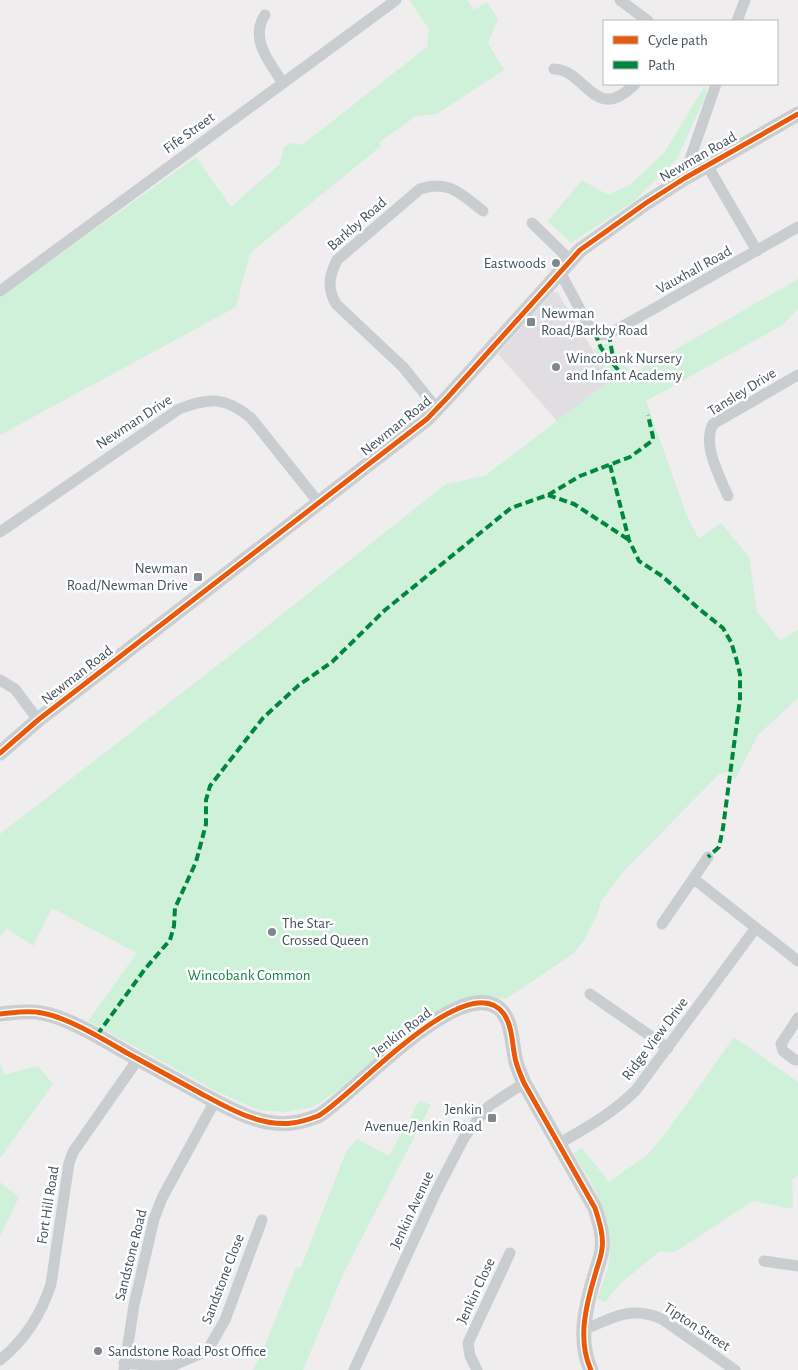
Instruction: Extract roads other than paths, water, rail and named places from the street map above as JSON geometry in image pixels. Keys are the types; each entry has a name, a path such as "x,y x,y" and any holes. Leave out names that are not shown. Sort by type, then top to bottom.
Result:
{"street":[{"name":"Fife Street","path":"0,291 396,0"},
{"path":"620,0 647,20"},
{"path":"737,20 745,0"},
{"path":"265,15 259,26 260,42 283,83"},
{"path":"554,69 564,71 602,99 618,98 634,85"},
{"path":"685,178 716,85"},
{"name":"Newman Road","path":"0,753 38,720 319,503 437,409 580,250 685,178 798,114"},
{"path":"707,165 757,251"},
{"name":"Barkby Road","path":"437,409 403,366 336,304 330,289 331,272 337,260 420,189 430,186 450,187 483,211"},
{"path":"532,223 570,260"},
{"name":"Vauxhall Road","path":"560,272 590,328 599,335 610,334 798,227"},
{"name":"Tansley Drive","path":"728,496 708,445 710,430 713,424 798,375"},
{"name":"Newman Drive","path":"0,532 179,409 211,400 225,402 239,408 251,418 319,503"},
{"path":"0,680 14,689 38,720"},
{"path":"662,924 708,858"},
{"path":"694,879 798,961"},
{"name":"Ridge View Drive","path":"558,1144 606,1116 623,1104 636,1090 755,929"},
{"path":"590,994 668,1048"},
{"name":"Jenkin Road","path":"0,1014 41,1012 97,1035 215,1101 259,1121 279,1124 293,1123 318,1115 388,1056 424,1029 462,1006 476,1003 487,1003 495,1006 504,1014 509,1025 516,1062 524,1083 595,1208 602,1235 602,1249 589,1297 584,1330 584,1349 590,1370"},
{"path":"795,1060 783,1051 781,1044 798,1018"},
{"name":"Fort Hill Road","path":"0,1360 25,1337 48,1295 73,1152 79,1140 138,1059"},
{"name":"Jenkin Avenue","path":"354,1370 437,1190 465,1136 488,1106 524,1083"},
{"name":"Sandstone Road","path":"124,1366 134,1305 154,1219 162,1198 215,1101"},
{"name":"Sandstone Close","path":"124,1366 174,1365 200,1354 210,1346 225,1320 262,1220"},
{"name":"Jenkin Close","path":"477,1370 470,1356 468,1343 510,1253"},
{"path":"764,1262 798,1266"},
{"name":"Tipton Street","path":"584,1330 615,1316 633,1312 653,1315 662,1319 735,1370"}],"place":[{"name":"Eastwoods","path":"556,263"},
{"name":"Newman Road/Barkby Road","path":"531,322"},
{"name":"Wincobank Nursery and Infant Academy","path":"556,367"},
{"name":"Newman Road/Newman Drive","path":"198,577"},
{"name":"The Star- Crossed Queen","path":"272,932"},
{"name":"Jenkin Avenue/Jenkin Road","path":"492,1118"},
{"name":"Sandstone Road Post Office","path":"98,1351"}],"park label":[{"name":"Wincobank Common","path":"249,975"}]}
